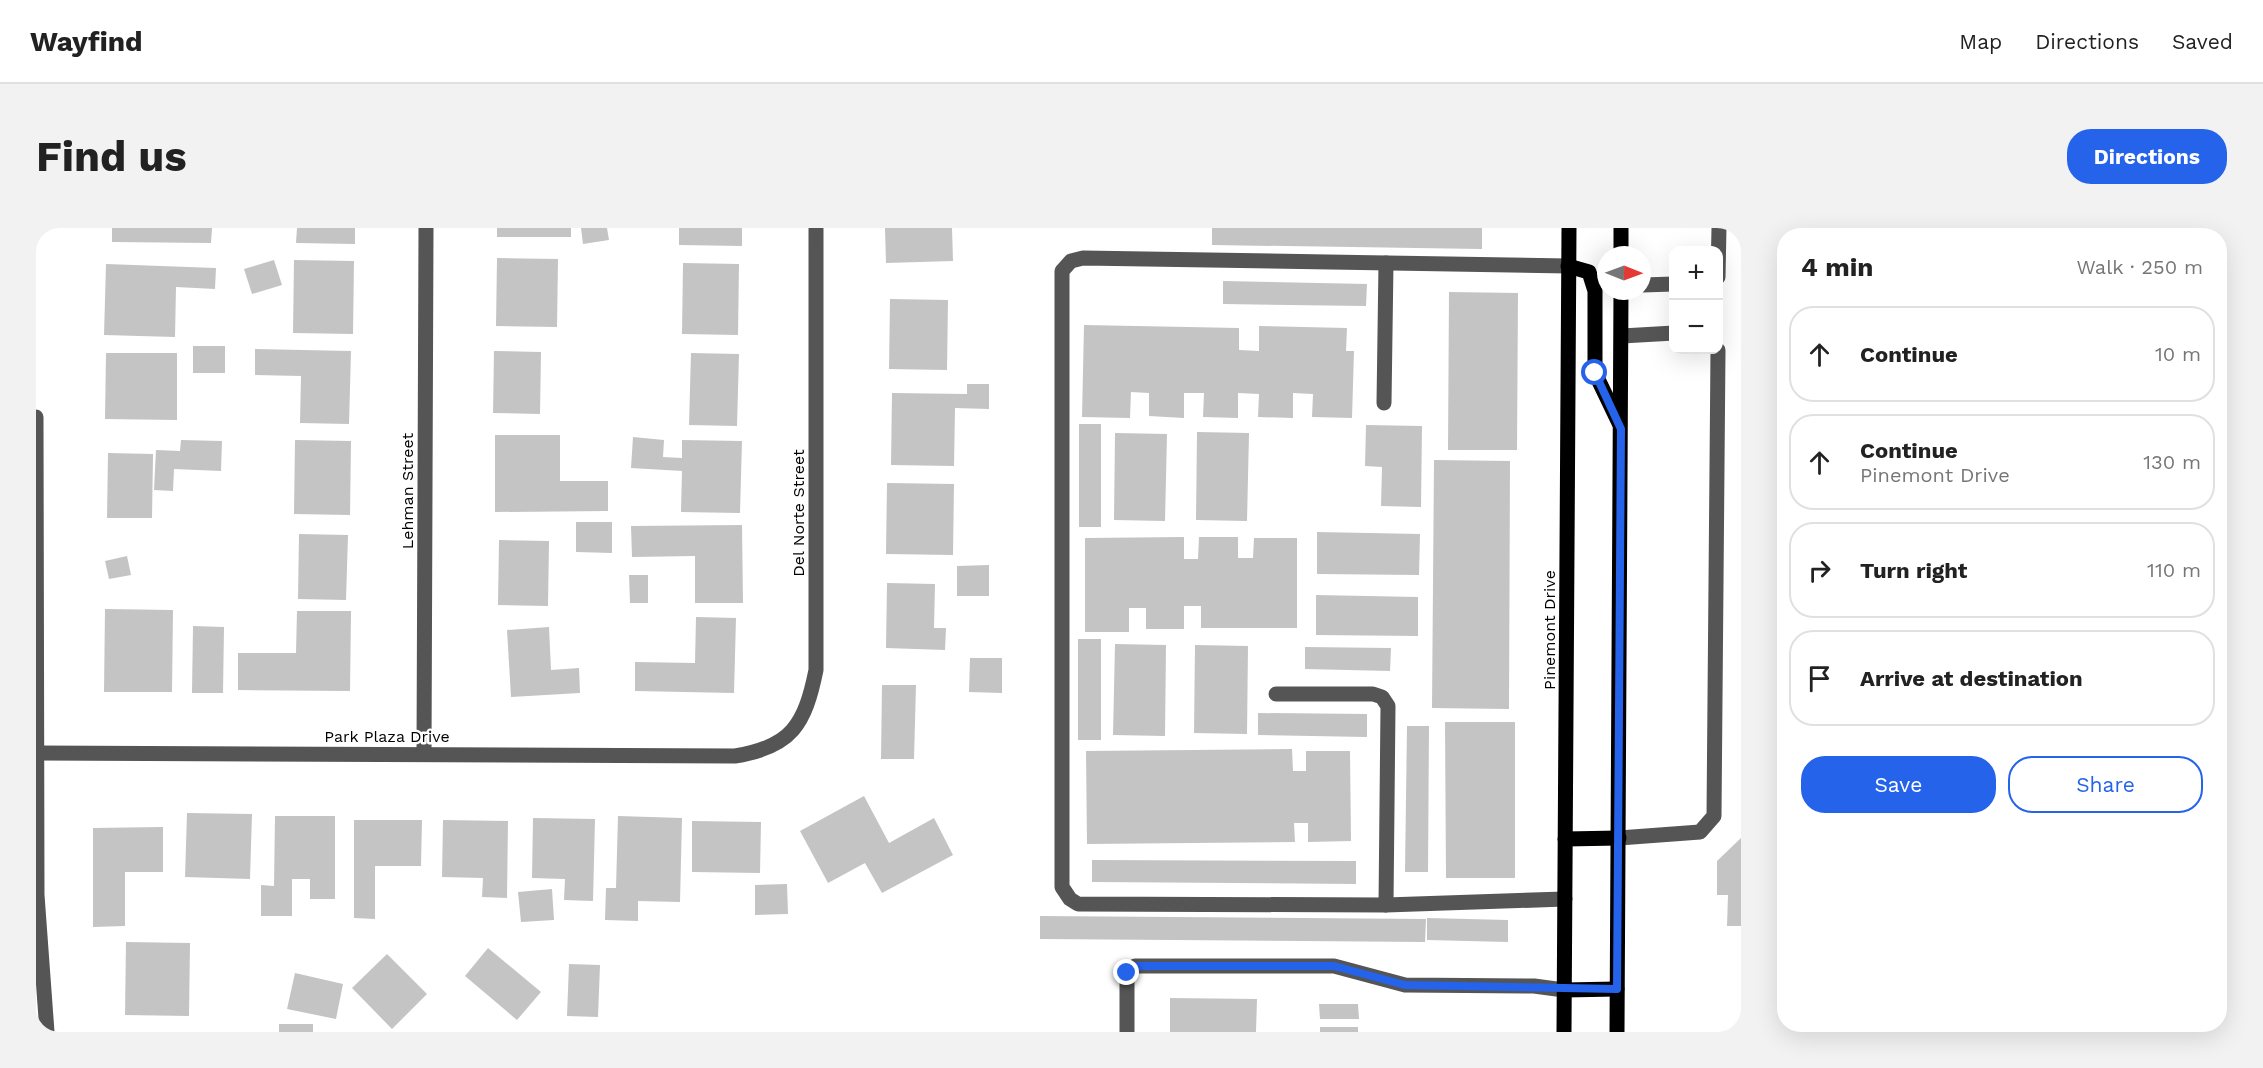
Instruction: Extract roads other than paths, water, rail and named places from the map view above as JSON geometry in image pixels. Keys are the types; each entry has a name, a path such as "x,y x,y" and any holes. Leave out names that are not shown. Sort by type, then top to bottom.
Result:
{"main road":[{"name":"Pinemont Drive","path":"1564,1032 1569,228"},
{"path":"1621,246 1622,228"},
{"path":"1568,266 1589,272 1595,291 1595,373 1621,429"},
{"path":"1617,1032 1621,300"},
{"path":"1565,839 1619,838"},
{"path":"1564,990 1617,989"}],"street":[{"name":"Lehman Street","path":"424,753 426,228"},
{"name":"Del Norte Street","path":"738,755 760,752 788,737 809,706 816,670 816,228"},
{"path":"1719,228 1719,246"},
{"path":"1564,899 1386,905 1078,904 1070,899 1062,887 1062,271 1071,261 1083,258 1568,266"},
{"path":"1384,402 1386,263"},
{"path":"1651,285 1669,284"},
{"path":"1622,336 1669,333"},
{"path":"1619,838 1700,832 1714,816 1718,354"},
{"path":"36,417 36,896 47,1032"},
{"path":"1276,694 1373,694 1383,698 1388,706 1386,905"},
{"name":"Park Plaza Drive","path":"37,753 738,755"},
{"path":"1127,1032 1127,973 1135,966 1334,966 1405,985 1534,986 1564,990"}]}
